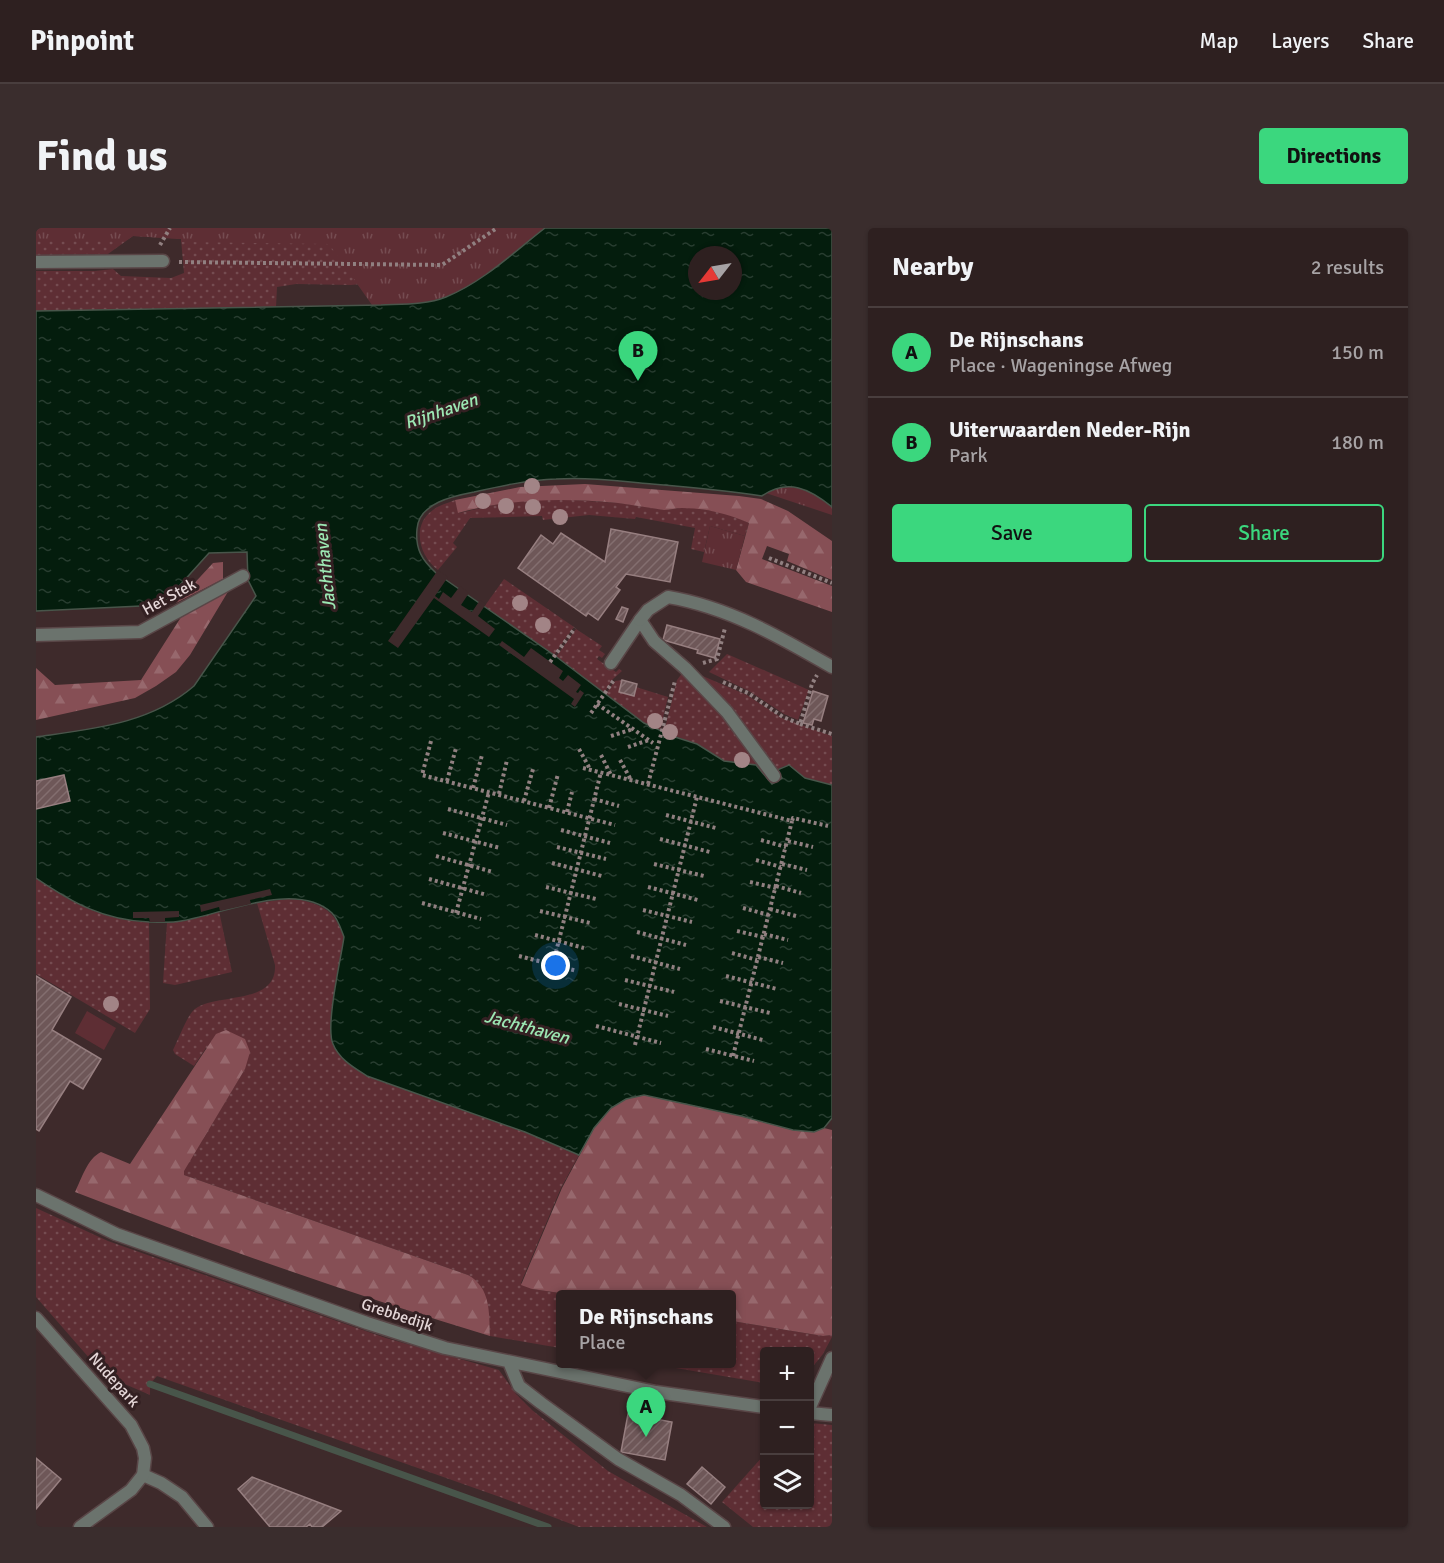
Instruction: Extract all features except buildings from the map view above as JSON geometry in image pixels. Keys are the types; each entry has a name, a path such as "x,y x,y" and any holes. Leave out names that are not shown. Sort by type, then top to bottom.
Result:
{"street":[{"path":"36,262 164,261"},
{"name":"Het Stek","path":"36,635 140,632 243,576"},
{"path":"611,663 648,610 668,597 695,601 723,610 762,628 828,665"},
{"path":"640,620 654,641 686,668 727,712 774,776"},
{"name":"Grebbedijk","path":"36,1195 116,1234 445,1348 656,1392 760,1406"},
{"name":"Nudepark","path":"36,1318 131,1425 143,1448 145,1458 143,1475"},
{"path":"813,1401 832,1358"},
{"path":"509,1362 519,1386 540,1403 618,1459 681,1495 724,1527"},
{"path":"814,1413 832,1415"},
{"path":"80,1527 131,1490 143,1475 161,1483 182,1497 207,1527"}],"path":[{"path":"164,261 442,265 497,228"},
{"path":"770,558 832,584"},
{"path":"550,662 575,628"},
{"path":"800,724 812,684 828,665"},
{"path":"591,713 614,680"},
{"path":"719,680 748,693 783,717 832,734"},
{"path":"597,704 651,742 628,747"},
{"path":"648,784 668,709"},
{"path":"611,736 633,729"},
{"path":"431,741 422,775 615,825"},
{"path":"447,782 456,748"},
{"path":"579,749 590,769"},
{"path":"473,788 482,755"},
{"path":"601,755 611,775"},
{"path":"499,795 507,760"},
{"path":"620,760 631,780"},
{"path":"583,768 792,821 793,818 828,826"},
{"path":"524,801 533,769"},
{"path":"553,964 601,772"},
{"path":"549,808 558,774"},
{"path":"456,913 489,792"},
{"path":"567,812 572,792"},
{"path":"635,1045 697,797"},
{"path":"594,800 619,806"},
{"path":"448,809 507,825"},
{"path":"666,815 716,828"},
{"path":"733,1056 792,821"},
{"path":"561,830 610,843"},
{"path":"443,833 500,848"},
{"path":"660,839 710,852"},
{"path":"761,840 786,847"},
{"path":"788,841 813,847"},
{"path":"557,847 606,859"},
{"path":"436,856 493,872"},
{"path":"756,860 807,870"},
{"path":"552,863 602,876"},
{"path":"654,864 704,876"},
{"path":"429,879 487,896"},
{"path":"750,882 801,893"},
{"path":"546,887 596,899"},
{"path":"648,888 698,900"},
{"path":"422,903 481,919"},
{"path":"743,908 795,916"},
{"path":"643,910 692,922"},
{"path":"540,911 590,923"},
{"path":"737,931 788,940"},
{"path":"637,932 686,945"},
{"path":"535,935 584,948"},
{"path":"732,953 783,963"},
{"path":"519,956 578,971"},
{"path":"631,956 680,969"},
{"path":"726,976 777,989"},
{"path":"625,980 674,993"},
{"path":"720,1000 770,1013"},
{"path":"619,1004 668,1016"},
{"path":"596,1026 661,1043"},
{"path":"713,1027 763,1040"},
{"path":"706,1049 754,1061"}],"green space":[{"path":"36,228 512,228 429,277 351,285 296,284 277,287 276,307 36,311 36,271 113,269 121,276 171,278 184,273 181,239 133,236 108,254 36,255"},
{"path":"36,228 832,228 832,515 667,460 402,357 372,305 329,244 181,242 181,239 133,236 127,240 36,240"},
{"path":"585,484 739,496 761,499 788,511 832,541 832,580 787,561 789,554 767,546 762,559 832,586 832,612 746,582 736,570 749,523 725,514 691,508 664,510 578,500 538,500 498,504 458,513 455,500 520,487"},
{"path":"556,499 620,503 667,510 696,508 729,514 749,523 745,536 710,526 704,552 691,549 695,528 636,517 635,519 589,515 543,520 542,516 470,518 453,543 457,547 438,570 431,564 422,549 420,532 426,516 438,507 455,500 459,513 511,501"},
{"path":"710,526 745,536 736,570 702,562"},
{"path":"223,562 223,579 176,603 213,563"},
{"path":"504,579 574,627 554,655 484,607"},
{"path":"229,590 190,655 176,672 156,686 135,698 36,720 36,668 55,685 141,680 183,614"},
{"path":"576,629 602,646 599,650 605,654 602,658 599,656 597,659 616,672 619,669 622,671 613,679 604,693 556,657"},
{"path":"727,654 809,690 798,720 784,714 749,691 709,672"},
{"path":"683,672 725,716 762,765 758,768 755,765 724,761 697,744 664,732 677,680"},
{"path":"698,674 747,695 782,718 832,736 832,785 805,778 792,767 784,766 777,770 729,706"},
{"path":"622,680 619,692 636,687 668,697 660,730 644,723 605,695 615,681"},
{"path":"36,878 89,909 116,917 149,922 150,1009 135,1033 36,974"},
{"path":"294,898 312,903 331,914 340,927 344,937 334,992 331,1035 333,1044 347,1062 367,1076 525,1132 579,1155 561,1188 521,1283 532,1289 556,1292 556,1347 490,1336 488,1309 468,1275 184,1175 183,1171 245,1069 206,1048 194,1066 175,1054 173,1050 192,1012 213,1002 254,993 265,988 273,979 275,965 257,903"},
{"path":"219,911 232,972 175,985 163,983 167,922"},
{"path":"87,1011 116,1028 104,1050 75,1033"},
{"path":"226,1030 245,1039 250,1052 245,1069 184,1171 184,1175 468,1275 476,1280 485,1294 489,1310 490,1336 281,1268 75,1192 88,1164 101,1152 130,1164 216,1034"},
{"path":"644,1095 793,1130 814,1132 824,1128 832,1130 832,1335 823,1336 736,1322 736,1290 556,1290 556,1292 521,1285 562,1188 594,1128 611,1108 626,1099"},
{"path":"36,1208 108,1241 170,1263 386,1338 499,1370 516,1394 532,1410 608,1471 707,1527 579,1527 157,1376 150,1384 150,1395 104,1375 36,1297"},
{"path":"736,1322 823,1336 832,1335 823,1354 814,1365 814,1347 760,1347 760,1382 676,1368 736,1368"},
{"path":"814,1423 832,1425 832,1527 753,1527 722,1502 760,1459 760,1509 814,1509"}],"water":[{"path":"545,228 832,228 832,507 807,491 790,487 781,488 762,496 604,480 546,480 494,488 438,502 424,513 417,529 420,554 436,573 554,655 644,723 697,744 724,761 756,765 772,784 782,778 777,770 789,765 805,778 832,785 832,1118 824,1128 814,1132 793,1130 644,1095 626,1099 611,1108 594,1128 579,1155 525,1132 367,1076 343,1058 333,1044 331,1023 344,937 334,915 317,904 299,899 279,899 177,922 132,921 89,909 36,878 36,737 120,723 159,709 177,699 194,686 256,596 248,580 247,552 209,553 162,605 36,611 36,311 422,303 438,300 460,291 498,266"}],"pier":[{"path":"438,570 448,577 435,596 439,599 443,592 451,598 460,586 469,593 461,605 472,612 480,600 486,604 478,616 495,629 489,637 434,598 398,648 388,641"},
{"path":"502,641 524,657 531,648 563,671 559,678 563,681 568,675 581,685 576,692 580,690 584,693 575,707 571,704 574,699 499,645"},
{"path":"270,889 272,895 250,900 251,904 220,911 219,907 201,912 200,905"},
{"path":"179,911 179,917 165,918 165,922 150,922 149,918 133,918 133,912"}],"waterway":[{"path":"150,1384 548,1527"}],"place":[{"name":"Uiterwaarden Neder-Rijn","path":"638,381"},
{"name":"De Rijnschans","path":"646,1437"}],"water label":[{"name":"Rijnhaven","path":"441,411"},
{"name":"Jachthaven","path":"325,567"},
{"name":"Jachthaven","path":"527,1027"}]}
